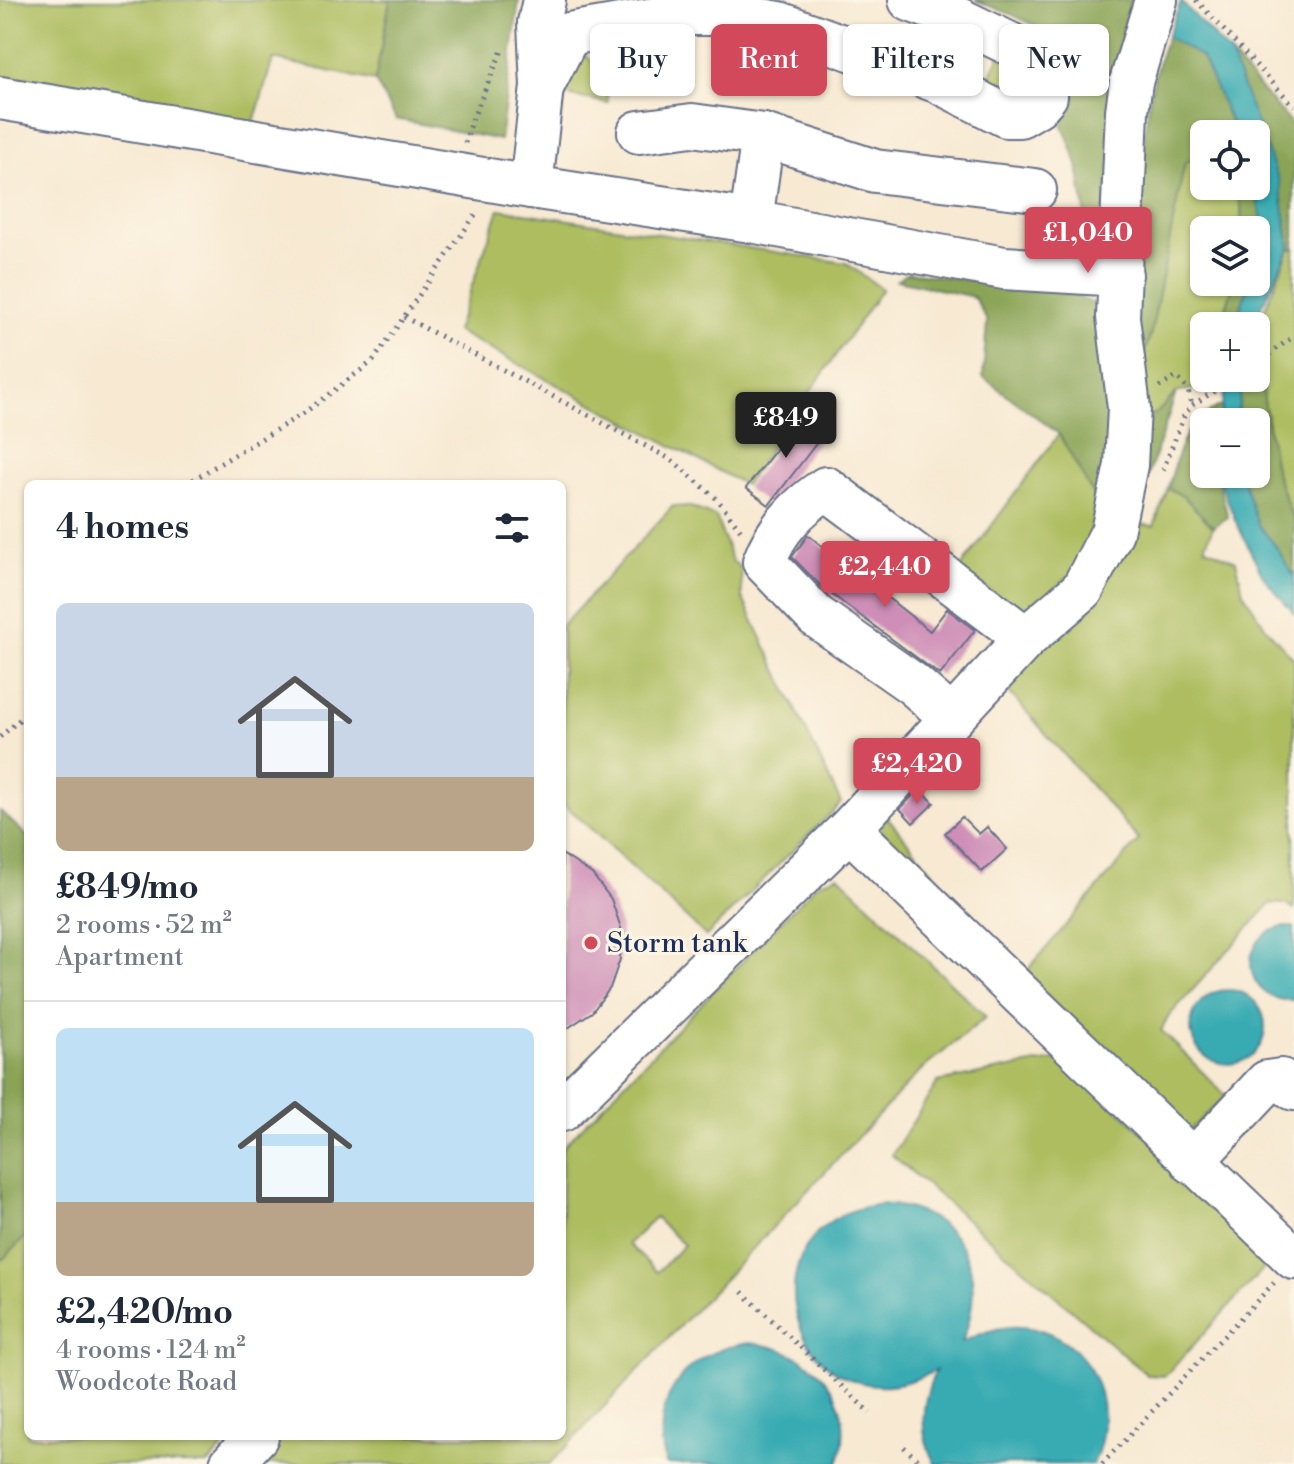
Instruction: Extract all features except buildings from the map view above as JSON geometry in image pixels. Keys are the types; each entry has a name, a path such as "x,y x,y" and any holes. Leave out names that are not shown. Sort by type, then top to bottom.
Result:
{"street":[{"path":"542,86 539,23 544,0"},
{"path":"493,181 569,34 683,14 727,14 779,23 939,82 1006,116 1020,116 1037,106 1046,96 1047,66 1037,57 950,15 910,0"},
{"path":"566,1106 849,829 1026,638 1082,590 1112,532 1126,465 1129,408 1118,317 1127,111 1139,52 1156,0"},
{"path":"0,98 751,221 1004,268 1121,275"},
{"path":"639,132 692,125 763,135 875,171 1035,190"},
{"path":"751,221 763,135"},
{"path":"938,731 913,684 816,616 764,562 769,548 797,508 826,488 1026,638"},
{"path":"849,829 1192,1162 1289,1266"},
{"path":"1192,1162 1267,1082 1281,1080 1294,1089"},
{"path":"231,1464 253,1440"}],"path":[{"path":"1196,0 1294,106"},
{"path":"193,480 304,413 373,361 483,204 493,181 472,120 500,61 507,34"},
{"path":"404,317 672,460 717,499 764,562"},
{"path":"1270,354 1294,336"},
{"path":"1188,390 1192,405 1214,392"},
{"path":"0,737 24,716"},
{"path":"1102,1464 1289,1266"},
{"path":"742,1292 870,1413"},
{"path":"904,1447 922,1464"}],"green space":[{"path":"0,0 390,0 375,81 273,59 252,129 0,81"},
{"path":"390,0 519,0 500,140 396,119 375,81"},
{"path":"975,0 1140,0 1103,216 1086,219 1078,165 1061,120 1074,96 1109,96 1109,24 1031,24"},
{"path":"1167,37 1202,57 1230,120 1190,120 1190,160 1185,162 1151,333 1144,354 1139,422 1157,413 1176,393 1140,500 1137,394 1138,253 1146,126 1159,59"},
{"path":"572,47 590,59 590,96 608,96 608,103 566,95 557,135 563,67"},
{"path":"1230,54 1294,127 1294,250 1290,247 1279,181 1270,158 1270,120 1255,120"},
{"path":"999,56 999,96 1018,96 1015,99 982,96"},
{"path":"1190,160 1190,200 1239,200 1241,204 1241,216 1190,216 1190,296 1230,296 1225,312 1190,312 1190,389 1176,393 1157,413 1138,422 1144,354 1151,333 1185,161"},
{"path":"1239,200 1257,200 1261,216 1241,216"},
{"path":"499,209 846,263 882,289 745,485 456,331"},
{"path":"1290,247 1294,250 1294,517 1275,470 1270,438 1270,408 1265,408 1263,392 1270,392 1270,312 1263,312"},
{"path":"908,272 1070,294 1092,303 1105,315 1118,394 1104,514 1059,434 983,377 987,321 974,297 897,280"},
{"path":"1230,296 1245,296 1239,312 1225,312"},
{"path":"1240,392 1263,392 1265,408 1238,408"},
{"path":"1190,429 1190,488 1220,488 1228,517 1213,527 1184,497 1168,488"},
{"path":"1059,434 1104,514 1089,559 1025,615 959,570"},
{"path":"1270,438 1275,470 1294,517 1294,577 1275,545 1258,525 1246,488 1270,488"},
{"path":"1168,488 1184,497 1213,527 1205,547 1236,561 1243,592 1266,628 1294,659 1294,910 1286,904 1271,903 1169,1016 1161,1030 1226,1096 1186,1134 1021,978 1139,840 1003,685 1094,591 1112,563 1123,522 1154,526"},
{"path":"673,506 691,507 716,517 732,561 741,568 742,597 841,803 706,936 566,806 566,622"},
{"path":"895,789 902,793 884,813 1014,972 922,885 881,831 884,809"},
{"path":"0,811 24,833 24,1440 231,1440 208,1464 0,1464"},
{"path":"0,811 24,833 24,1238 0,1262"},
{"path":"838,875 986,1017 920,1071 550,1464 258,1464 279,1440 566,1440 566,1144 817,884","holes":["655,1218 684,1245 657,1272 628,1244"]},
{"path":"1064,1058 1271,1254 1266,1266 1165,1376 1147,1375 892,1155 938,1082"}],"water":[{"path":"1181,1 1230,54 1255,120 1230,120 1202,57 1167,37"},
{"path":"1270,158 1279,181 1290,247 1270,289 1270,216 1261,216 1257,200 1270,200"},
{"path":"1245,296 1266,296 1259,312 1239,312"},
{"path":"1224,392 1241,392 1238,408 1222,408"},
{"path":"1223,488 1246,488 1258,525 1275,545 1294,577 1294,613 1264,578"},
{"path":"1294,927 1294,1000 1277,998 1264,992 1251,969 1257,943 1267,933"},
{"path":"1228,990 1249,996 1259,1006 1265,1027 1259,1048 1249,1058 1228,1064 1207,1058 1197,1048 1191,1027 1197,1006 1207,996"},
{"path":"881,1204 909,1208 931,1217 949,1231 962,1248 970,1268 973,1291 962,1342 1003,1328 1036,1329 1059,1338 1077,1352 1091,1370 1100,1392 1103,1415 1101,1440 1093,1464 935,1464 926,1440 924,1417 927,1394 936,1370 887,1385 847,1378 817,1355 799,1322 794,1284 805,1248 834,1220"},
{"path":"749,1343 793,1355 811,1366 826,1381 836,1398 842,1418 843,1440 838,1464 666,1464 662,1441 663,1419 677,1382 706,1356"}],"place":[{"name":"Storm tank","path":"591,943"}]}
